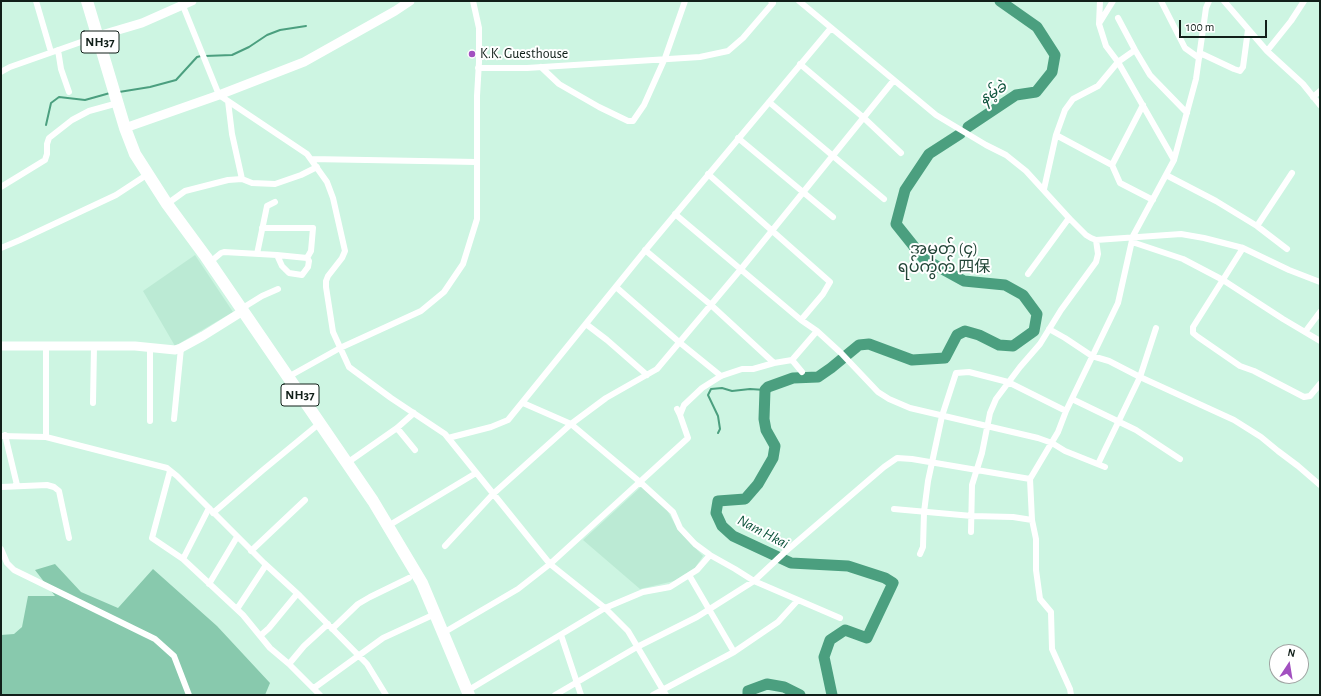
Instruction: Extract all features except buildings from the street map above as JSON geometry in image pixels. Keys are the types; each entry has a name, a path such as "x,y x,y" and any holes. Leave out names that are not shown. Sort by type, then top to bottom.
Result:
{"highway":[{"name":"NH37","path":"87,1 125,128 135,154 167,204 242,310 373,501 422,583 468,693"}],"street":[{"path":"36,1 69,92"},
{"path":"1,72 10,67 98,36 142,23 181,3 192,1"},
{"path":"125,128 219,95 304,62 410,1"},
{"path":"288,377 340,348 421,311 444,292 463,264 477,219 476,96 479,28 473,1"},
{"path":"541,67 559,84 598,108 628,121 633,121 644,105 665,58 685,1"},
{"path":"478,68 541,67 700,57 728,51 748,32 773,3 771,1"},
{"path":"799,1 936,114 986,146 1006,155 1026,171 1086,235 1096,240 1132,239 1181,234 1204,238 1243,248 1289,270 1320,282"},
{"path":"1100,1 1099,24 1106,46 1118,62 1174,160"},
{"path":"1099,24 1113,1"},
{"path":"1161,1 1186,48 1240,71 1243,67 1248,30"},
{"path":"1071,695 1070,689 1052,649 1051,612 1040,599 1036,570 1036,539 1032,520 1030,479 1058,432 1066,411 1118,303 1132,239 1174,160 1196,79 1206,8 1209,1"},
{"path":"1224,1 1267,51 1303,84 1320,105"},
{"path":"1267,51 1291,21 1304,1"},
{"path":"181,3 219,95 307,154 327,182 333,198 345,251 342,258 328,276 326,281 333,332 349,367 445,434 550,564 605,608 628,631 665,693"},
{"path":"1118,18 1134,50 1150,75 1187,113"},
{"path":"448,438 491,427 508,420 645,250 831,28"},
{"path":"1044,189 1056,135 1065,110 1074,98 1098,86 1118,62 1134,50"},
{"path":"800,64 864,118 901,153"},
{"path":"445,546 493,494 571,424 606,398 657,369 741,269 894,80"},
{"path":"1313,96 1320,92"},
{"path":"228,101 232,134 242,179"},
{"path":"769,102 884,199"},
{"path":"1,187 45,160 48,154 47,144 50,138 72,120 89,111 118,103"},
{"path":"1112,165 1143,105"},
{"path":"1056,135 1112,165 1120,183 1153,200"},
{"path":"738,138 833,218"},
{"path":"311,159 477,162"},
{"path":"167,204 185,191 228,180 242,179 252,183 275,184 302,175 317,167"},
{"path":"1257,226 1292,173"},
{"path":"1,248 26,238 116,195 148,174"},
{"path":"708,174 830,282 823,294 801,320"},
{"path":"1166,175 1216,201 1257,226 1287,249"},
{"path":"257,254 267,206 275,202"},
{"path":"676,214 801,320 817,331 841,353 878,392 910,408 1038,438 1052,443 1065,451 1105,467"},
{"path":"1028,274 1069,218"},
{"path":"262,228 313,228 311,251 307,258 308,267 302,274 290,273 286,270 276,254"},
{"path":"1132,239 1183,259 1223,280 1282,319 1320,341"},
{"path":"971,532 972,485 982,452 990,413 996,399 1008,382 1040,344 1061,310 1096,262 1098,254 1096,240"},
{"path":"1243,248 1193,327 1194,333 1198,338 1240,366 1254,371 1304,397 1310,396 1320,384"},
{"path":"645,250 711,305 774,363"},
{"path":"209,263 224,252 276,254 307,258"},
{"path":"616,287 679,342 721,376"},
{"path":"1,346 135,346 169,350 181,348 262,296 278,289"},
{"path":"1305,332 1320,312"},
{"path":"586,324 647,375"},
{"path":"1098,464 1140,377 1156,328"},
{"path":"1049,329 1092,356 1109,361 1140,377 1234,420 1261,437 1320,485"},
{"path":"443,633 518,589 550,564 688,438 678,412 702,388 721,376 742,369 752,369 792,360 817,331"},
{"path":"46,346 46,437"},
{"path":"93,403 94,346"},
{"path":"150,348 150,421"},
{"path":"174,419 181,348"},
{"path":"792,360 802,372"},
{"path":"920,554 923,546 924,512 932,462 942,416 956,373 969,372 1008,382 1066,411"},
{"path":"1072,399 1136,430 1180,459"},
{"path":"523,403 571,424 673,512 680,528 695,544 710,555 735,568 754,581 840,618"},
{"path":"347,463 397,428 414,413"},
{"path":"183,559 211,510 320,423"},
{"path":"397,428 415,450"},
{"path":"16,485 3,436 46,437 167,468 177,476 251,551 297,594 367,664 386,695"},
{"path":"555,695 637,647 697,617 754,581 784,552 884,467 897,458 932,462 1030,479"},
{"path":"170,471 152,538 183,559 237,609 270,648 289,664 320,695"},
{"path":"388,526 476,473"},
{"path":"1,487 16,485 47,485 54,487 59,491 69,538"},
{"path":"251,551 305,500"},
{"path":"894,509 972,516 1013,517 1032,520"},
{"path":"210,584 237,537"},
{"path":"1,549 7,563 14,570 156,640 174,656 189,695"},
{"path":"468,693 605,608 643,592 670,587 697,570 710,555"},
{"path":"237,609 266,565"},
{"path":"689,575 734,652"},
{"path":"289,664 304,646 358,604 370,596 409,578"},
{"path":"260,636 269,628 297,594"},
{"path":"653,695 665,693 734,652 778,622 798,600"},
{"path":"314,688 383,638 435,614"},
{"path":"561,635 581,695"}],"shaded area":[{"path":"195,255 233,312 175,346 143,291"},
{"path":"642,486 664,505 679,531 703,556 695,568 674,581 640,589 583,540"},
{"path":"55,564 81,592 118,608 153,569 217,626 270,683 265,695 1,695 1,635 14,634 22,627 28,596 55,596 35,570"}],"waterway":[{"name":"နမ့်ခဲ","path":"968,127 1016,95 1036,92 1052,72 1055,55 1037,27 1000,1"},
{"path":"205,56 232,55 249,47 267,35 280,30 306,26"},
{"path":"119,92 150,87 176,80 197,57 201,56"},
{"path":"46,125 51,103 59,97 85,100 110,93"},
{"name":"Nam Hkai","path":"832,695 824,657 830,640 845,630 867,638 893,583 885,578 848,566 791,563 733,536 722,526 716,513 718,501 745,499 758,484 773,458 775,446 766,430 764,419 765,390 768,387 793,378 818,377 859,345 869,344 912,360 945,358 957,335 965,331 979,335 999,345 1013,346 1034,331 1037,314 1023,295 1005,285 964,281 924,259 896,224 905,190 929,154 960,134"},
{"path":"718,433 720,429 718,416 708,395 711,389 722,388 732,391 750,389 765,390"},
{"name":"Nam Hkai","path":"748,695 748,691 767,684 784,687 800,695"}],"place":[{"name":"K.K. Guesthouse","path":"472,54"}],"district":[{"name":"အမှတ် (၄) ရပ်ကွက် 四保","path":"944,258"}]}
